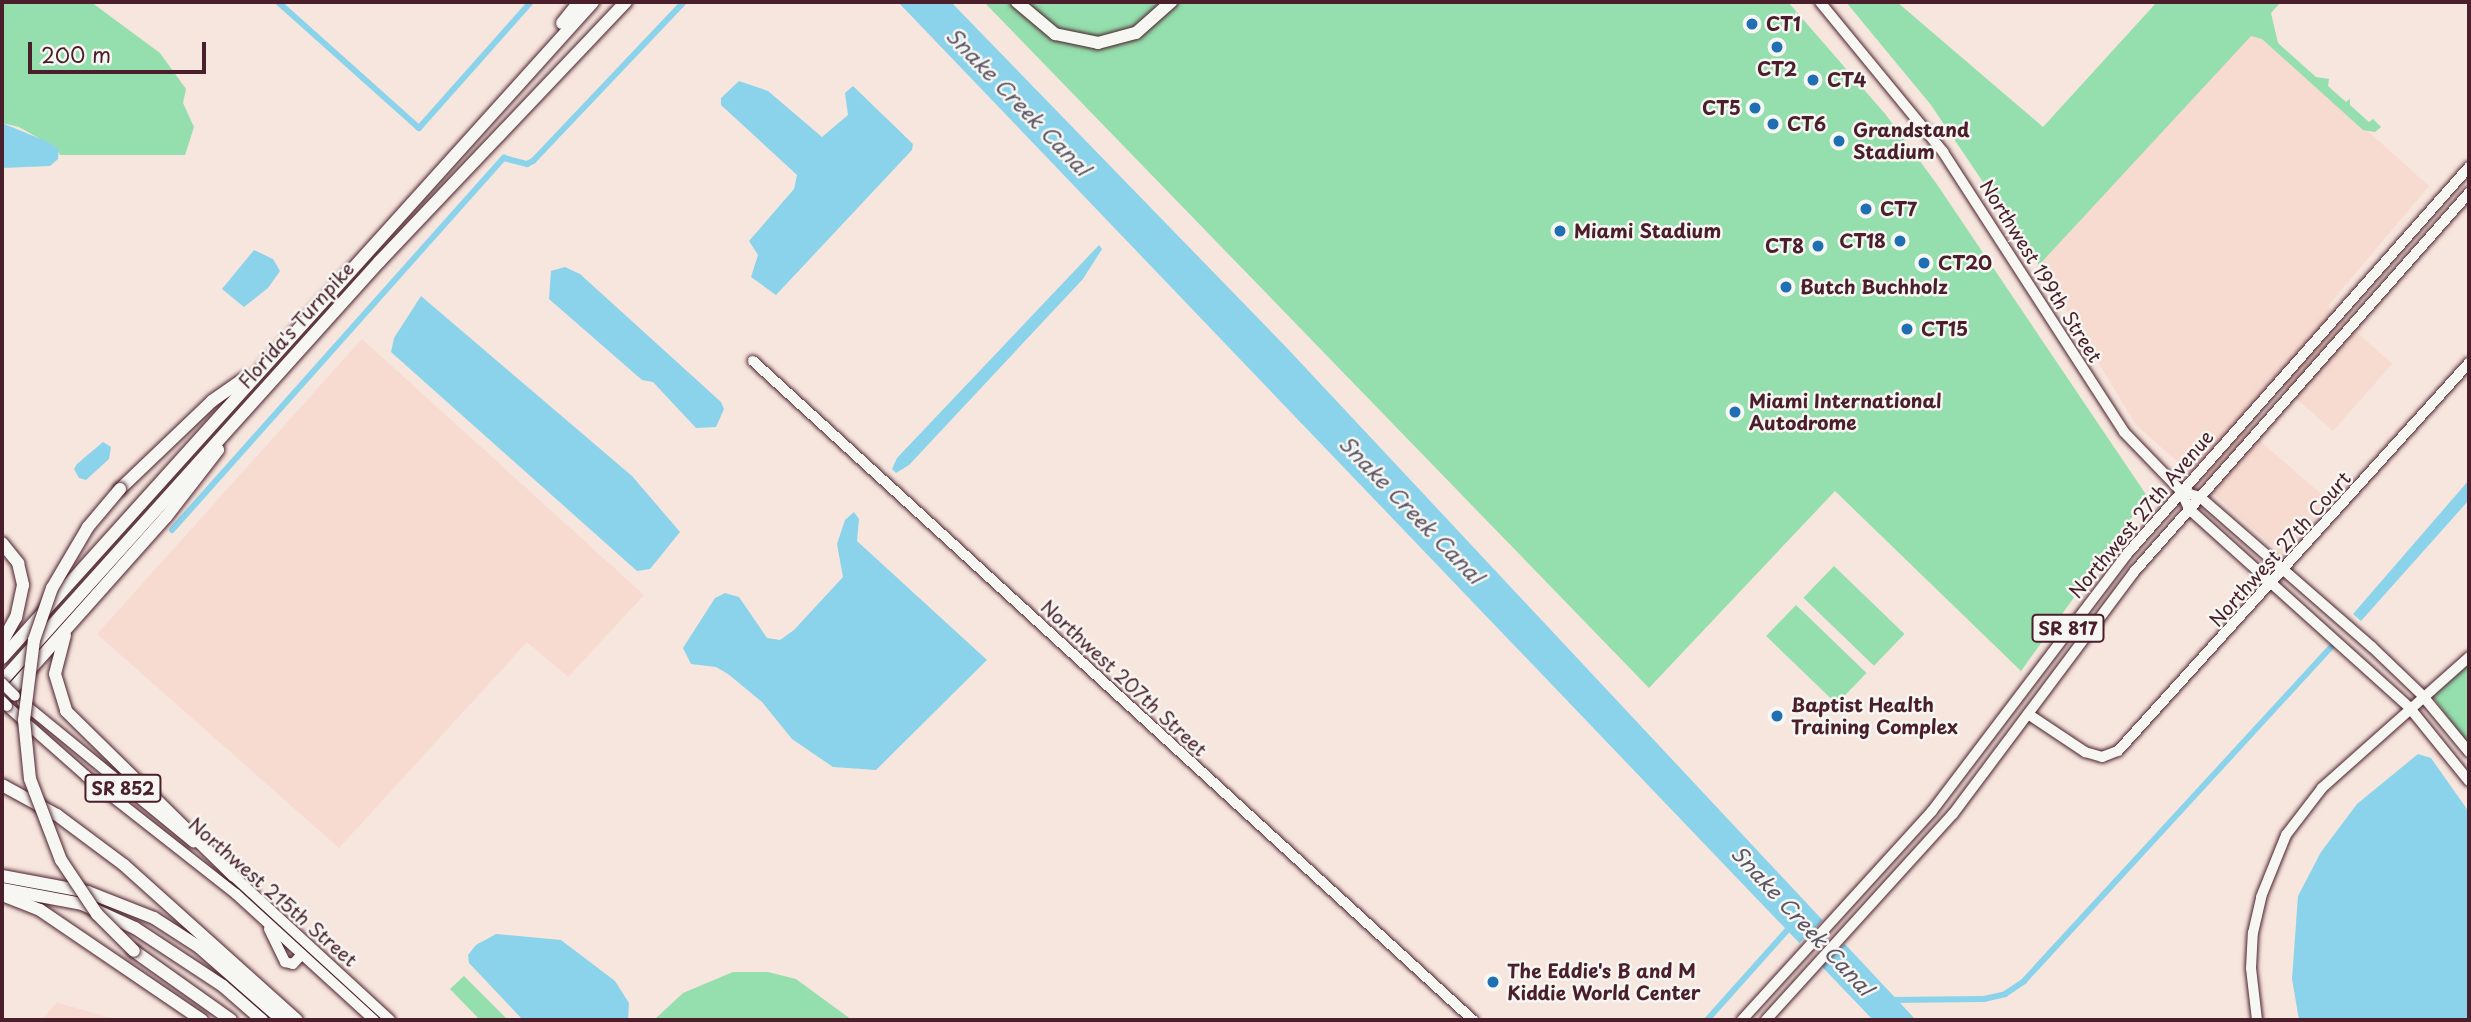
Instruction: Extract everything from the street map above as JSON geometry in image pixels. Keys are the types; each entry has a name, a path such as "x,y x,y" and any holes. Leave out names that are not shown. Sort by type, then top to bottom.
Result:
{"highway":[{"path":"511,87 579,2"},
{"name":"Florida's Turnpike","path":"2,658 511,87 593,2"},
{"path":"1017,2 1055,34 1098,43 1136,33 1171,2"},
{"name":"Florida's Turnpike","path":"2,682 379,262 625,3"},
{"path":"227,1018 134,951 96,914 61,860 30,779 24,720 34,640 51,588 88,527 120,489 212,401 261,366"},
{"path":"3,703 199,478 247,408"},
{"path":"2,543 18,564 23,584 16,617 2,642"},
{"path":"69,625 55,667 56,688 66,711 234,876"},
{"path":"2,785 57,815 124,865 296,1020"},
{"path":"2,876 88,892 154,918 199,947 282,1020"},
{"path":"2,889 82,904 135,928 223,986 262,1020"},
{"path":"2,895 40,909 202,1020"}],"main road":[{"name":"Northwest 199th Street","path":"1820,2 1943,152 2118,424 2181,491 2189,509 2409,707 2469,781"},
{"name":"Northwest 27th Avenue","path":"1742,1020 1803,955 1963,772 2067,629 2181,491 2469,167"},
{"name":"Northwest 27th Avenue","path":"1766,1020 1976,784 2080,640 2200,496 2469,193"},
{"path":"2325,356 2323,344 2333,321"},
{"path":"2181,491 2200,496 2285,571 2422,695 2469,751"},
{"path":"2067,629 2080,640"},
{"name":"Northwest 215th Street","path":"2,682 102,772 234,876 390,1020"},
{"name":"Northwest 215th Street","path":"3,703 265,920 374,1020"},
{"path":"1963,772 1976,784"},
{"path":"265,920 285,962 293,964 302,954"}],"street":[{"name":"Northwest 207th Street","path":"753,361 1473,1020"},
{"name":"Northwest 27th Court","path":"2028,714 2085,752 2113,755 2285,571 2469,363"},
{"path":"2257,1020 2251,968 2257,911 2286,835 2322,789 2422,695 2469,657"}],"shaded area":[{"path":"2254,29 2429,186 2328,306 2392,364 2333,431 2274,379 2237,421 2329,501 2283,555 2136,425 2039,265"},
{"path":"362,339 644,595 568,677 527,642 339,848 97,634"},
{"path":"58,1003 118,1020 42,1020"}],"green space":[{"path":"2,2 91,2 160,53 186,89 183,103 194,127 185,155 60,155 58,149 19,127 2,123"},
{"name":"Miami International Autodrome","path":"984,2 1788,2 1886,115 1936,183 2147,496 2021,671 1835,491 1649,688"},
{"path":"1846,2 1897,2 2043,127 2157,2 2281,2 2271,13 2278,43 2316,77 2329,79 2328,86 2346,102 2350,99 2350,105 2369,122 2373,119 2381,127 2375,132 2363,130 2262,39 2251,36 2039,265 1931,105"},
{"path":"1834,566 1904,634 1874,666 1803,598"},
{"path":"1796,605 1866,673 1837,704 1766,636"},
{"path":"2469,664 2469,745 2433,697"},
{"path":"733,972 768,972 796,979 852,1020 654,1020 683,993"},
{"path":"464,976 508,1020 480,1020 450,989"}],"water":[{"name":"Snake Creek Canal","path":"898,2 951,2 1286,347 1916,1020 1873,1020"},
{"path":"739,81 768,91 822,137 848,115 845,93 853,86 913,144 912,150 776,295 751,277 758,255 749,241 794,189 797,175 721,105 721,98"},
{"path":"2,123 59,149 58,159 50,166 2,168"},
{"path":"1099,245 1102,249 1083,279 909,465 896,473 892,469 897,458"},
{"path":"254,250 273,259 280,271 268,288 244,307 222,289"},
{"path":"565,267 580,274 721,402 724,409 716,427 696,428 653,382 642,380 549,299 551,271"},
{"path":"421,296 632,476 680,532 650,569 637,571 391,352 394,338"},
{"path":"103,442 111,447 109,459 86,480 79,478 74,469 77,464"},
{"path":"2469,480 2469,500 2361,621 2353,614"},
{"path":"854,512 859,519 857,541 987,660 876,770 833,767 792,739 762,702 728,674 716,667 691,664 683,648 715,598 725,593 739,597 767,638 780,640 794,630 843,577 837,544 845,520"},
{"path":"2418,754 2431,758 2469,812 2469,1020 2299,1020 2292,979 2298,896 2321,852 2357,804"},
{"path":"496,934 561,940 615,981 629,1003 628,1020 523,1020 469,963 468,955 476,945"}],"pier":[{"path":"1823,920 1845,943 1818,969 1796,946"}],"waterway":[{"path":"278,2 419,128 531,2"},
{"path":"172,530 504,158 527,164 533,161 684,2"},
{"path":"1889,1000 1984,999 2005,994 2024,981 2331,647"},
{"path":"1707,1020 1792,925"}],"place":[{"name":"CT1","path":"1752,24"},
{"name":"CT2","path":"1777,47"},
{"name":"CT4","path":"1813,80"},
{"name":"CT5","path":"1755,108"},
{"name":"CT6","path":"1773,124"},
{"name":"Grandstand Stadium","path":"1839,141"},
{"name":"CT7","path":"1866,209"},
{"name":"Miami Stadium","path":"1560,231"},
{"name":"CT18","path":"1900,241"},
{"name":"CT8","path":"1818,246"},
{"name":"CT20","path":"1924,263"},
{"name":"Butch Buchholz","path":"1786,287"},
{"name":"CT15","path":"1907,329"},
{"name":"Miami International Autodrome","path":"1735,412"},
{"name":"Baptist Health Training Complex","path":"1777,716"},
{"name":"The Eddie's B and M Kiddie World Center","path":"1493,982"}]}
